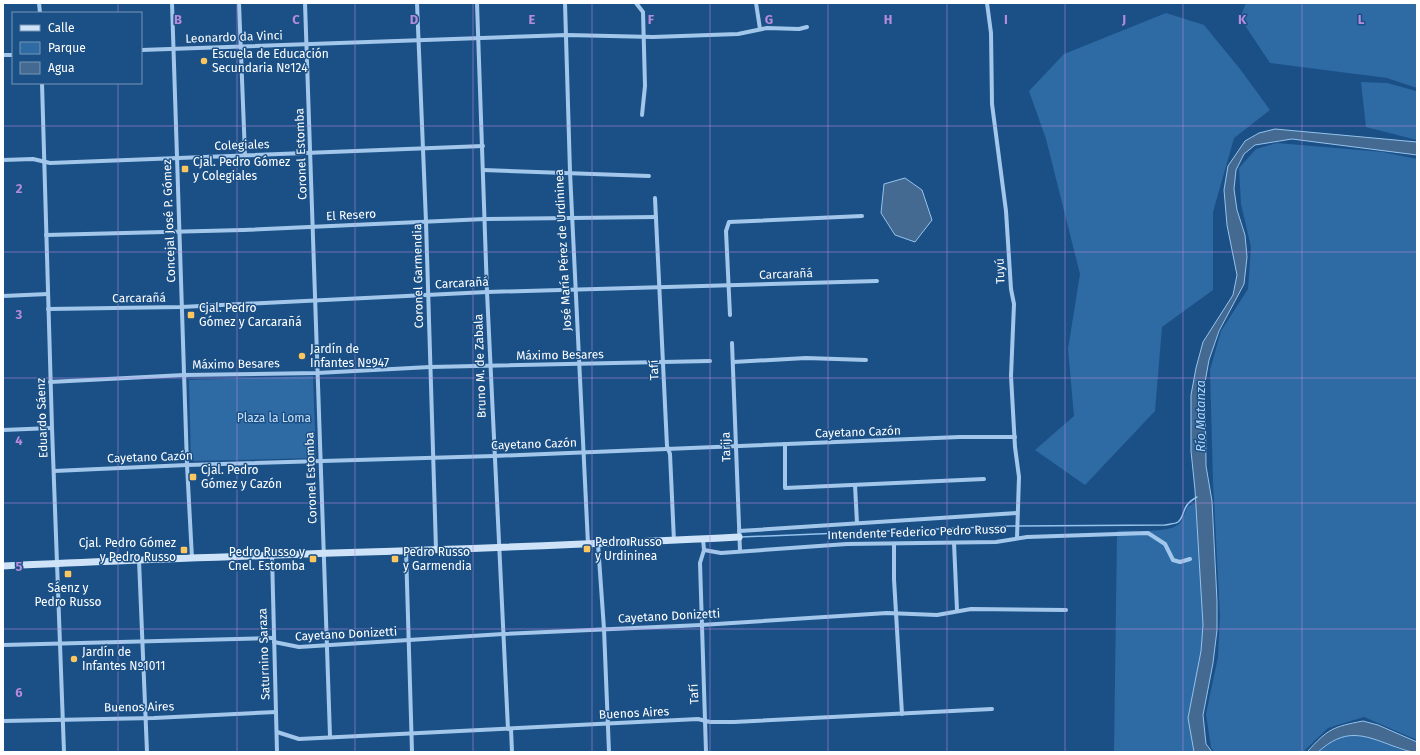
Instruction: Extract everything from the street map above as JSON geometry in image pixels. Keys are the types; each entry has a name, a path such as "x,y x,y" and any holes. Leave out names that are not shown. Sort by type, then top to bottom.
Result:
{"street":[{"name":"Concejal José P. Gómez","path":"172,3 186,465 192,558"},
{"path":"239,3 245,155"},
{"name":"Coronel Estomba","path":"305,3 330,736"},
{"name":"Coronel Garmendia","path":"417,3 424,149 432,458 436,549"},
{"name":"Bruno M. de Zabala","path":"477,3 494,456 509,729"},
{"name":"José María Pérez de Urdininea","path":"565,3 578,364 588,544"},
{"path":"636,3 643,12 645,86 642,115"},
{"path":"756,3 760,29"},
{"name":"Tuyú","path":"988,3 991,33 992,104 1006,211 1011,289 1014,304 1011,376 1019,477 1017,513 1018,538"},
{"name":"Leonardo da Vinci","path":"142,50 240,48 306,44 567,35 644,37 738,34 760,29 799,29 807,27"},
{"name":"Eduardo Sáenz","path":"42,84 50,382 64,752"},
{"name":"Colegiales","path":"3,160 33,159 45,162 483,146"},
{"path":"483,170 649,176"},
{"name":"Tafí","path":"655,198 674,541"},
{"path":"730,315 726,231 729,222 862,216"},
{"name":"El Resero","path":"46,235 485,219 656,218"},
{"name":"Carcarañá","path":"48,309 182,307 487,292 877,281"},
{"path":"3,296 48,294"},
{"name":"Tarija","path":"732,343 740,551"},
{"path":"733,362 806,358 866,360"},
{"name":"Máximo Besares","path":"50,382 184,375 317,374 430,367 710,361"},
{"path":"3,430 52,428"},
{"name":"Cayetano Cazón","path":"54,471 186,465 321,463 988,436 1015,438"},
{"path":"785,444 785,488 984,479"},
{"path":"855,485 857,523"},
{"path":"3,566 674,541 857,523 1017,513"},
{"name":"Intendente Federico Pedro Russo","path":"704,550 721,553 847,544 996,542 1018,538 1148,533 1166,544 1173,560 1180,562 1190,559"},
{"name":"Tafí","path":"703,539 704,550 700,562 706,752"},
{"path":"954,543 957,610"},
{"path":"598,544 604,629 609,752"},
{"path":"894,544 896,613 902,714"},
{"path":"406,550 412,752"},
{"name":"Saturnino Saraza","path":"272,555 277,752"},
{"path":"139,560 147,752"},
{"name":"Cayetano Donizetti","path":"3,645 274,640 300,647 504,634 896,613 937,615 957,610 970,609 1066,610"},
{"name":"Buenos Aires","path":"277,732 299,739 330,736 509,729 698,719 705,721 734,722 992,709"},
{"name":"Buenos Aires","path":"3,721 146,718 276,712"},
{"path":"509,729 512,752"}],"green space":[{"path":"1246,3 1417,3 1417,88 1387,78 1270,63 1240,18"},
{"path":"1166,13 1204,25 1240,69 1270,110 1234,138 1213,212 1213,290 1162,327 1155,411 1085,485 1035,450 1074,416 1068,349 1080,274 1046,139 1029,91 1064,54"},
{"path":"1361,82 1387,83 1416,91 1417,140 1366,127"},
{"path":"1277,143 1383,152 1417,159 1417,740 1364,717 1328,728 1303,752 1215,752 1211,748 1206,714 1218,657 1220,615 1213,482 1210,370 1221,331 1248,289 1251,247 1241,204 1239,168 1256,149"},
{"name":"Plaza la Loma","path":"313,376 316,458 191,461 189,380"},
{"path":"1196,503 1203,625 1201,651 1196,680 1194,752 1114,752 1117,531 1150,531 1168,529 1180,523 1188,506"},
{"path":"1353,734 1369,737 1407,752 1318,752 1334,740"}],"water":[{"name":"Río Matanza","path":"1275,129 1417,142 1417,155 1292,139 1255,145 1244,154 1236,170 1234,189 1237,210 1245,235 1247,257 1244,284 1219,331 1209,360 1205,382 1206,466 1212,501 1217,630 1213,663 1203,715 1206,744 1212,752 1194,752 1188,718 1201,651 1203,625 1195,490 1191,451 1191,395 1203,342 1233,295 1237,275 1227,225 1224,190 1228,166 1245,141 1259,133"},
{"path":"905,178 922,190 932,220 915,242 895,235 881,213 884,184"},
{"path":"1363,721 1378,725 1417,742 1417,752 1405,750 1363,736 1345,736 1328,744 1318,752 1307,752 1320,738 1331,730 1344,725"}],"waterway":[{"path":"741,537 1011,526 1165,525 1178,522 1188,504 1197,497"}],"place":[{"name":"Escuela de Educación Secundaria Nº124","path":"204,61"},
{"name":"Cjal. Pedro Gómez y Colegiales","path":"185,169"},
{"name":"Cjal. Pedro Gómez y Carcarañá","path":"191,315"},
{"name":"Jardín de Infantes Nº947","path":"302,356"},
{"name":"Cjal. Pedro Gómez y Cazón","path":"193,477"},
{"name":"Pedro Russo y Urdininea","path":"587,549"},
{"name":"Cjal. Pedro Gómez y Pedro Russo","path":"184,550"},
{"name":"Pedro Russo y Cnel. Estomba","path":"313,559"},
{"name":"Pedro Russo y Garmendia","path":"395,559"},
{"name":"Sáenz y Pedro Russo","path":"68,574"},
{"name":"Jardín de Infantes Nº1011","path":"74,659"}]}
